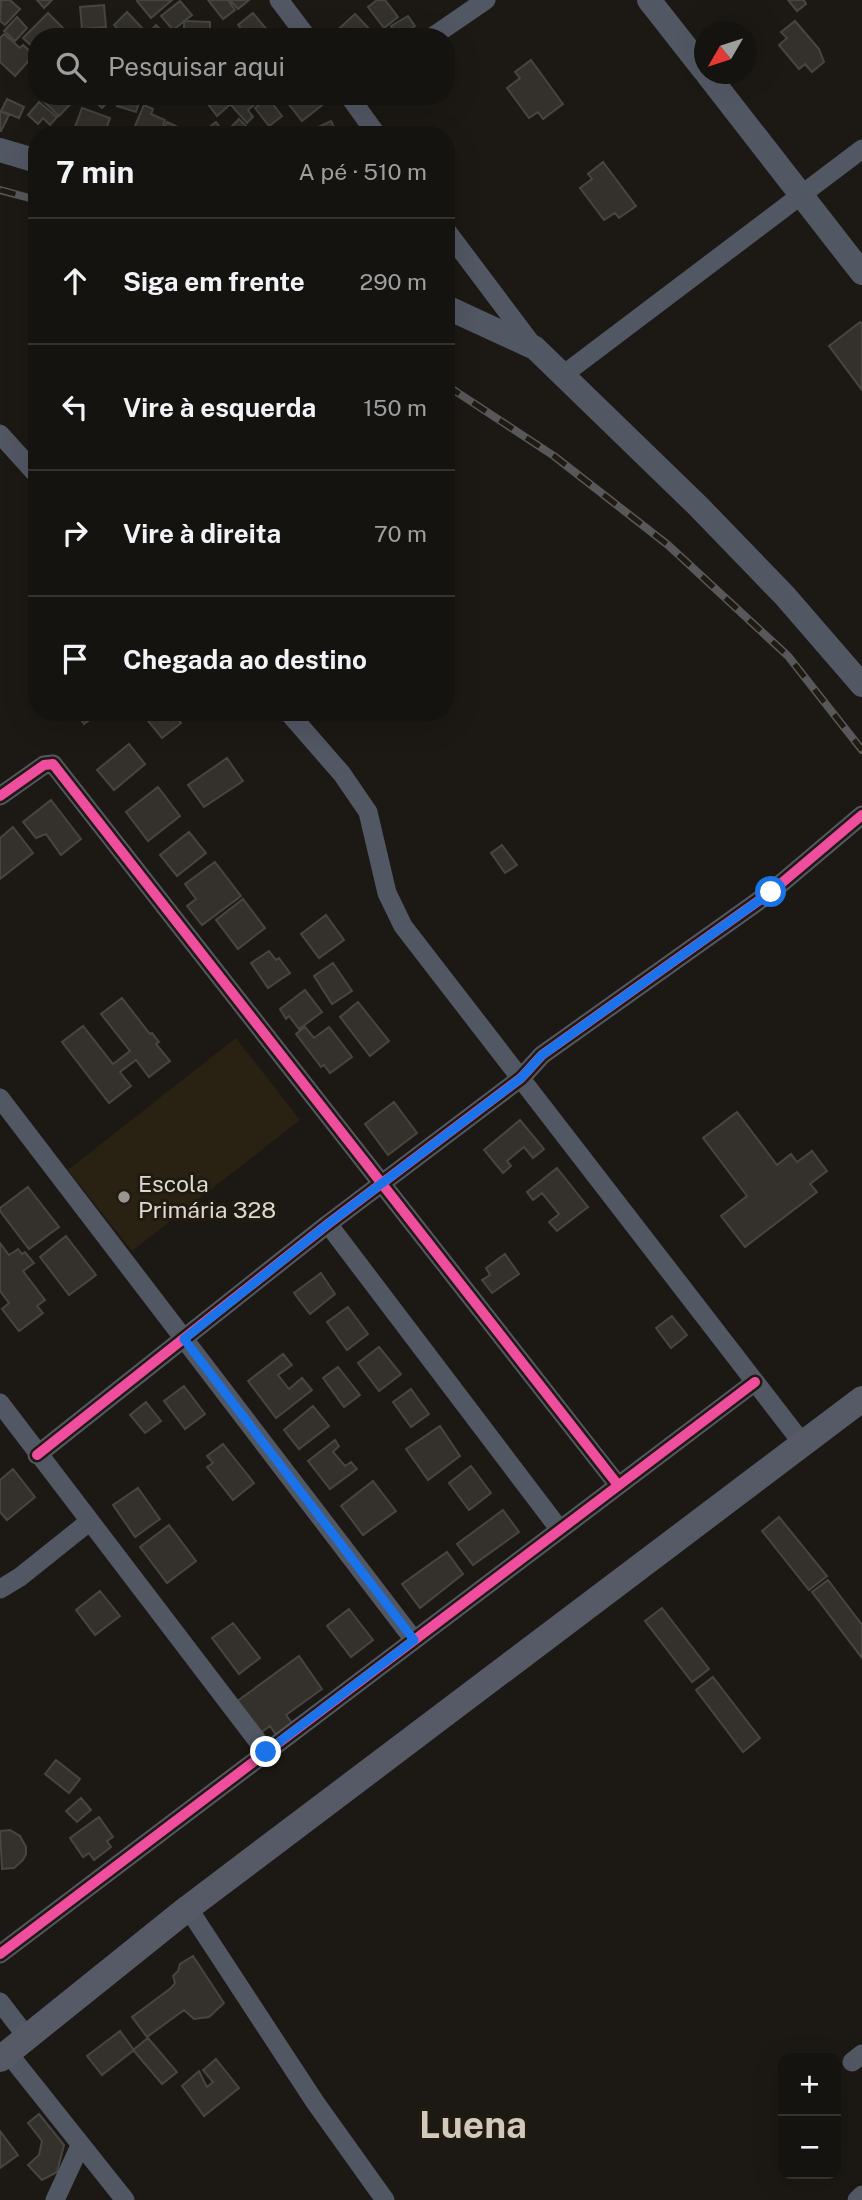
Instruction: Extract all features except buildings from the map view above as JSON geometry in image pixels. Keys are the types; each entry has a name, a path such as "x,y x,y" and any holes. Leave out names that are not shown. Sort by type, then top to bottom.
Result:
{"main road":[{"path":"12,2050 188,1908 862,1399"}],"street":[{"path":"279,0 300,28"},
{"path":"445,28 486,0"},
{"path":"649,0 694,57"},
{"path":"715,84 862,273"},
{"path":"355,105 371,126"},
{"path":"564,375 862,149"},
{"path":"0,150 28,158"},
{"path":"455,242 535,348 697,505 785,596 862,685"},
{"path":"455,311 535,348"},
{"path":"0,434 28,465"},
{"path":"296,721 342,774 368,812 387,893 403,926 803,1444"},
{"path":"0,796 44,765 53,764 618,1485"},
{"path":"37,1455 328,1224 521,1078 542,1055 771,892 862,815"},
{"path":"0,1098 414,1640"},
{"path":"328,1224 560,1530"},
{"path":"0,1954 755,1382"},
{"path":"0,1403 266,1752"},
{"path":"0,1589 20,1577 90,1521"},
{"path":"188,1908 308,2091 385,2200"},
{"path":"0,2002 12,2050 80,2146 125,2200"},
{"path":"55,2200 80,2146"},
{"path":"857,2200 862,2195"}],"shaded area":[{"path":"236,1038 300,1120 132,1251 68,1170"}],"railway":[{"path":"0,190 28,198"},
{"path":"455,391 554,456 668,545 788,656 862,750"}],"cycle path":[{"path":"0,796 44,765 53,764 618,1485"},
{"path":"37,1455 328,1224 521,1078 542,1055 771,892 862,815"},
{"path":"0,1954 755,1382"}],"place":[{"name":"Escola Primária 328","path":"124,1197"}],"district":[{"name":"Luena","path":"473,2125"}],"route":[{"path":"266,1752 414,1640 184,1339 328,1224 521,1078 542,1055 771,892"}]}
